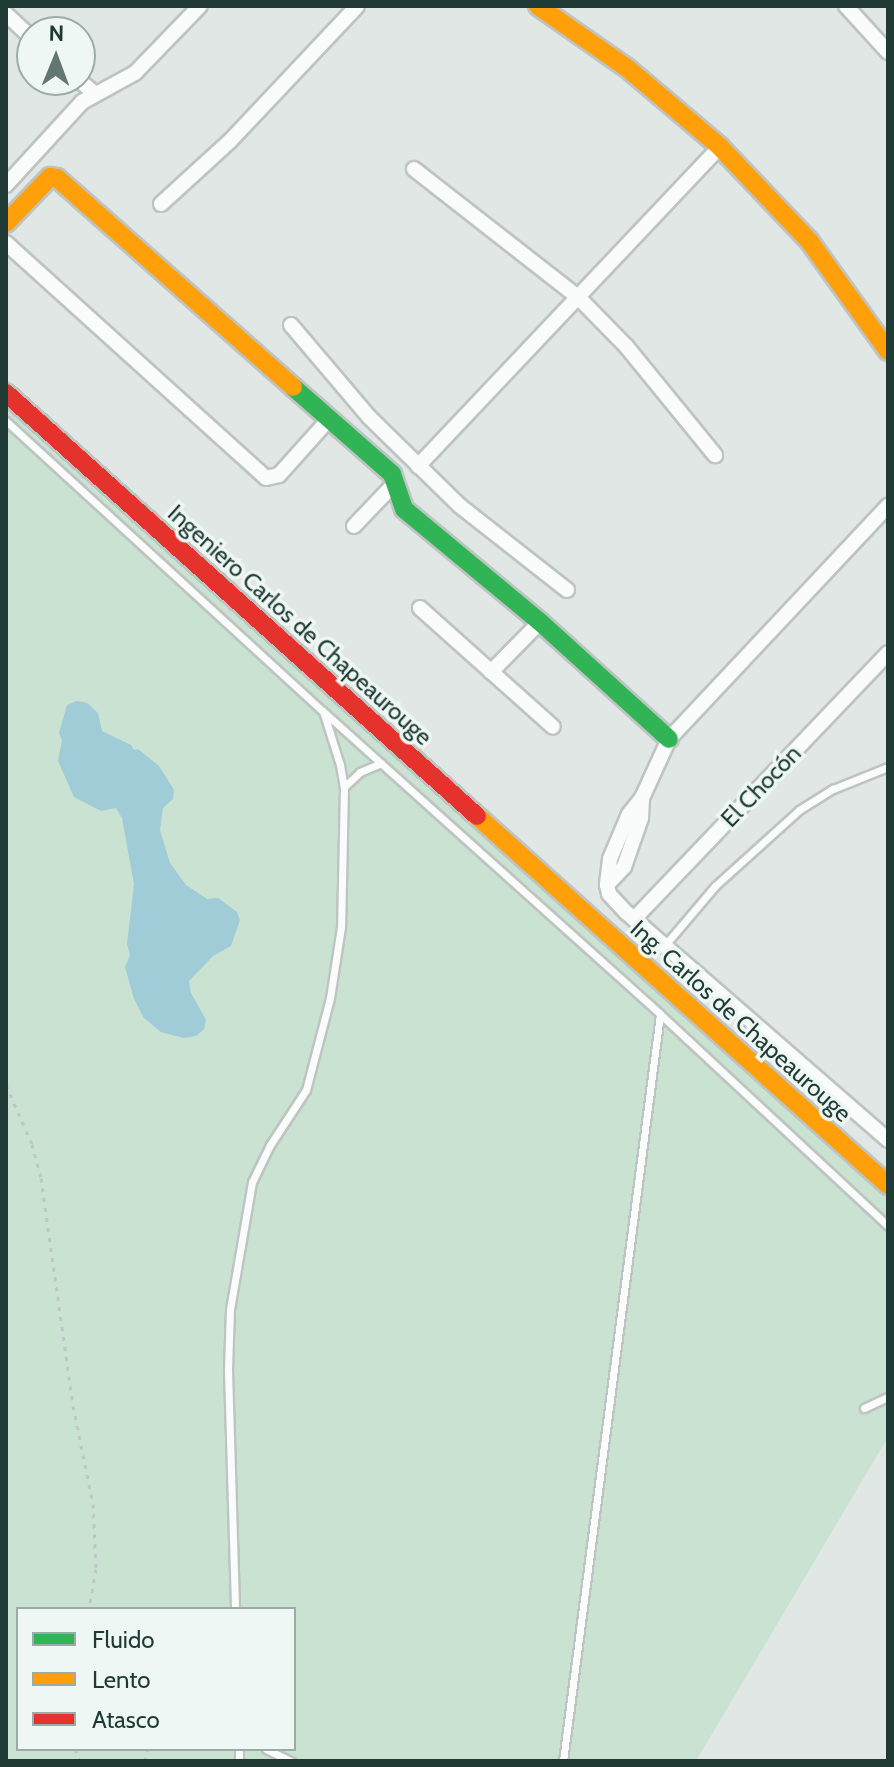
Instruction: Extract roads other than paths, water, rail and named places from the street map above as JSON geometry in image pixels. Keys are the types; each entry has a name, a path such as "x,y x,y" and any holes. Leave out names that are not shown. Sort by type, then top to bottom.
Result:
{"street":[{"path":"96,93 135,73 200,6"},
{"path":"161,204 230,141 357,6"},
{"path":"538,6 627,68 720,147 810,242 888,351"},
{"path":"850,7 888,52"},
{"path":"6,185 82,102 92,96"},
{"path":"418,466 720,147"},
{"path":"414,169 578,297 626,346 715,455"},
{"path":"6,223 50,177 57,178 396,482 404,509 540,622 669,739"},
{"path":"6,243 266,478 279,475 329,419"},
{"path":"291,325 331,376 418,466 460,506 567,590"},
{"name":"Ingeniero Carlos de Chapeaurouge","path":"6,393 563,892"},
{"path":"354,526 396,482"},
{"path":"888,506 669,739 642,798 629,814 610,859 607,885 609,894 630,916 888,1140"},
{"path":"420,608 553,727"},
{"path":"491,672 540,622"},
{"name":"El Chocón","path":"630,916 888,653"},
{"name":"Ing. Carlos de Chapeaurouge","path":"563,892 888,1185"}],"lane":[{"path":"6,421 660,1014 888,1226"},
{"path":"235,1607 228,1370 230,1309 252,1182 270,1145 306,1090 330,998 341,927 344,787 334,739 323,711"},
{"path":"344,787 360,772 381,763"},
{"path":"665,945 715,886 799,810 824,793 888,767"},
{"path":"563,1761 660,1014"},
{"path":"864,1408 888,1397"}],"water":[{"path":"77,701 87,703 98,713 102,731 131,745 134,750 138,749 159,766 174,790 173,799 163,808 160,830 170,863 186,885 207,899 218,898 237,912 240,920 231,946 213,956 189,981 191,993 206,1020 204,1029 196,1036 184,1038 161,1032 144,1018 134,999 125,967 130,955 127,944 134,884 122,818 116,808 101,811 74,797 58,761 62,740 59,733 67,705"}]}
